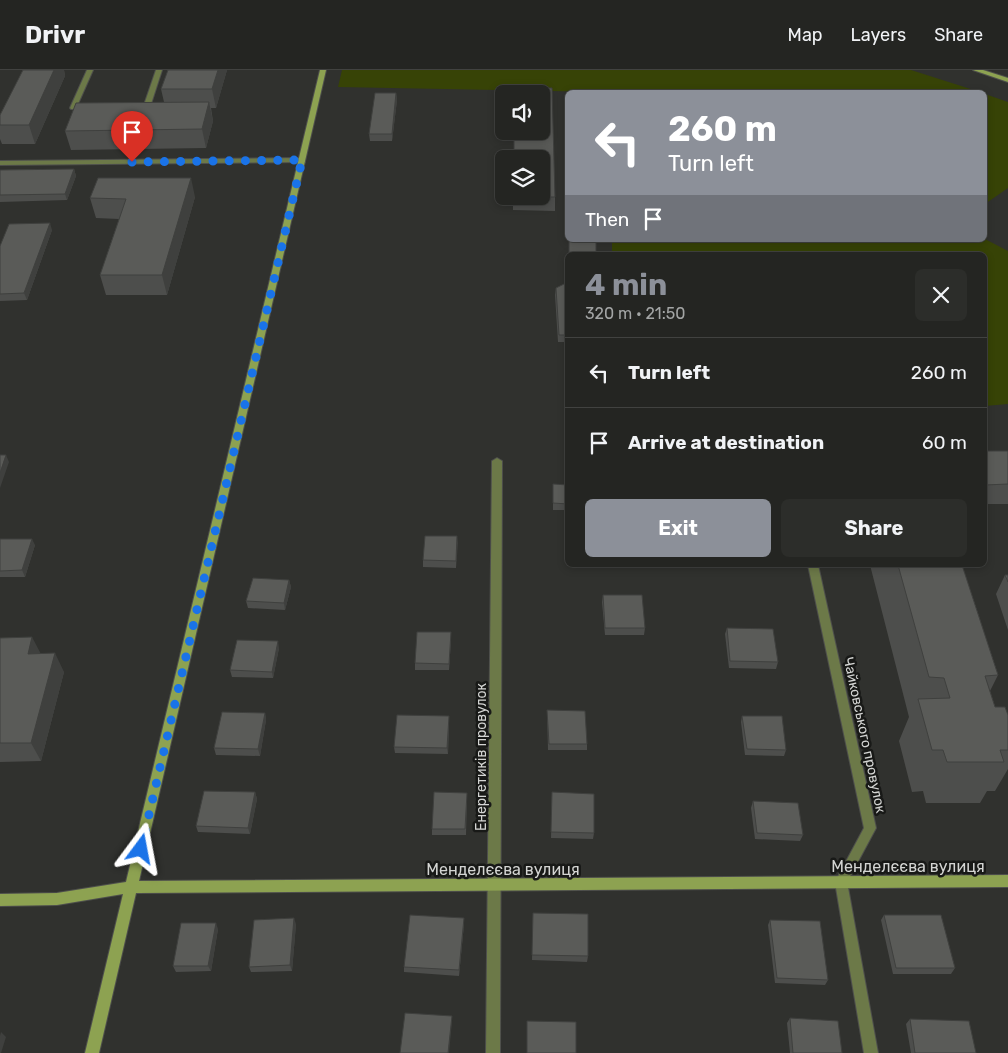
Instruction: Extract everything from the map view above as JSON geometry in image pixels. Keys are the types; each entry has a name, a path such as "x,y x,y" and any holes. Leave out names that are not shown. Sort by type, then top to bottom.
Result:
{"street":[{"path":"90,70 73,108 92,108"},
{"path":"129,107 147,107 159,70"},
{"path":"92,1053 323,70"},
{"path":"976,70 1008,80"},
{"path":"0,163 302,160"},
{"name":"Енергетиків провулок","path":"494,1053 497,461"},
{"name":"Чайковського провулок","path":"813,567 870,828 841,882"},
{"name":"Менделєєва вулиця","path":"0,900 57,899 132,887 1008,881"},
{"path":"841,882 871,1053"}],"green space":[{"path":"342,70 911,70 974,90 565,91 550,91 550,85 495,85 495,90 338,87"},
{"path":"987,95 1008,102 1008,188 987,203"},
{"path":"987,240 1008,251 1008,404 987,406 987,252 612,252 612,242 987,242"}],"building":[{"path":"23,70 54,70 29,125 0,125 0,115"},
{"path":"168,70 218,70 212,89 161,89"},
{"path":"550,88 552,88 555,197 550,197 550,150 514,150 514,140 550,140"},
{"path":"375,93 396,93 392,134 369,134"},
{"path":"209,102 202,129 65,131 76,103"},
{"path":"74,169 65,194 0,195 0,170"},
{"path":"98,178 191,178 162,275 100,275 126,199 90,198"},
{"path":"50,223 24,293 0,294 0,246 9,224"},
{"path":"569,242 596,242 596,252 569,252"},
{"path":"565,284 565,335 559,335 556,288"},
{"path":"987,451 1008,451 1008,484 987,485"},
{"path":"0,455 6,455 0,473"},
{"path":"553,484 565,485 565,504 553,503"},
{"path":"425,536 457,536 456,561 423,560"},
{"path":"0,539 32,539 22,570 0,571"},
{"path":"899,567 963,567 998,675 985,676 995,707 1005,707 1008,715 1008,750 1000,750 1004,762 947,762 943,750 932,750 918,699 950,698 944,678 929,677"},
{"path":"253,578 289,580 284,603 246,601"},
{"path":"603,595 642,595 645,628 605,628"},
{"path":"727,628 773,629 778,662 730,661"},
{"path":"417,632 451,632 449,664 415,663"},
{"path":"32,637 28,654 55,653 31,743 0,743 0,638"},
{"path":"237,640 278,641 272,672 230,670"},
{"path":"547,710 585,711 587,744 549,744"},
{"path":"222,712 265,713 258,749 214,748"},
{"path":"397,715 449,716 447,748 394,747"},
{"path":"742,716 782,716 786,750 747,749"},
{"path":"204,791 255,792 248,828 196,826"},
{"path":"434,792 467,793 465,829 432,829"},
{"path":"552,792 594,794 594,833 551,832"},
{"path":"753,801 798,803 803,835 757,833"},
{"path":"533,913 588,914 588,956 532,955"},
{"path":"410,915 464,918 459,970 404,967"},
{"path":"884,915 941,915 955,968 896,968"},
{"path":"294,918 290,965 249,967 254,920"},
{"path":"770,920 820,921 828,980 777,978"},
{"path":"181,923 216,923 208,966 173,966"},
{"path":"405,1013 452,1016 448,1053 400,1053"},
{"path":"790,1018 838,1021 842,1053 793,1053"},
{"path":"910,1019 969,1021 976,1053 915,1053"},
{"path":"527,1021 576,1022 576,1053 527,1053"}],"route":[{"path":"132,162 302,160 141,849"}]}
